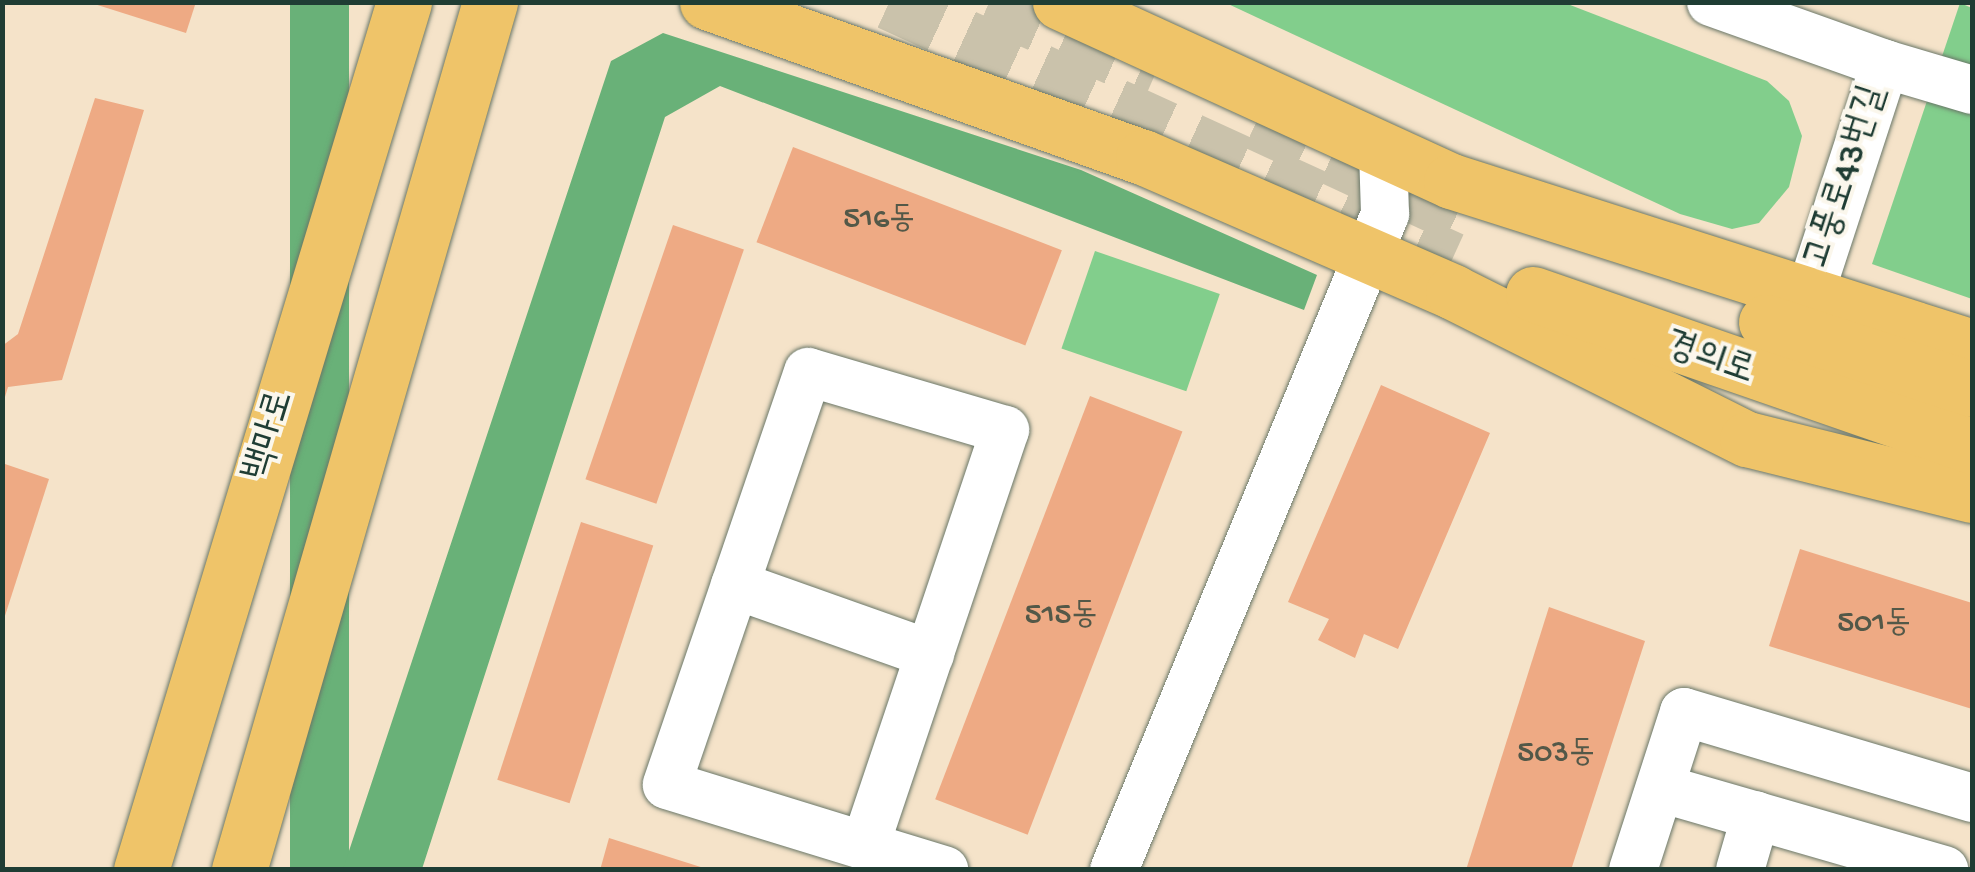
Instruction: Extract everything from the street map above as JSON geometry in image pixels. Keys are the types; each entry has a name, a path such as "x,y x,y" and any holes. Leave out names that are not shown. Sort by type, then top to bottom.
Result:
{"main road":[{"name":"백마로","path":"141,870 404,2"},
{"path":"238,870 490,2"},
{"path":"707,2 1143,157 1365,256 1747,439 1972,495"},
{"path":"1060,2 1383,152 1809,297 1972,347"},
{"name":"경의로","path":"1972,389 1464,242 1600,323 1972,446"}],"street":[{"name":"고풍로43번길","path":"1711,2 1885,64 1809,297"},
{"path":"1885,64 1972,90"},
{"path":"1114,870 1365,256 1386,214 1383,152"},
{"path":"865,846 1005,430 808,372 667,784 865,846 944,870"},
{"path":"736,584 930,654"},
{"path":"1633,870 1684,712 1972,798"},
{"path":"1660,788 1756,816 1836,855 1944,870"},
{"path":"1740,870 1756,816"}],"green space":[{"path":"290,3 349,3 349,870 290,870"},
{"path":"1226,3 1565,3 1767,81 1789,101 1802,136 1789,187 1759,223 1732,229 1680,214"},
{"path":"1960,3 1972,8 1972,299 1872,264"},
{"path":"663,33 1081,170 1317,275 1304,310 720,86 665,117 422,869 343,869 611,61"},
{"path":"1095,251 1220,294 1186,391 1061,348"}],"building":[{"path":"88,2 196,2 186,33"},
{"path":"95,98 144,110 62,380 8,387 2,407 2,346 18,334"},
{"path":"793,147 1062,250 1025,345 756,242"},
{"path":"673,225 744,249 656,504 585,479"},
{"path":"1381,385 1490,433 1398,649 1364,634 1355,658 1318,640 1329,619 1288,602"},
{"path":"1090,396 1182,431 1028,835 935,799"},
{"path":"2,463 49,479 3,622 2,622"},
{"path":"581,522 653,545 570,803 497,780"},
{"path":"1800,549 1972,603 1972,709 1769,646"},
{"path":"1549,607 1645,641 1571,870 1466,870"},
{"path":"609,838 707,869 707,870 600,870"}],"tunnel":[{"path":"889,2 1452,259"},
{"path":"989,2 1155,75"},
{"path":"1256,122 1476,224"}]}
